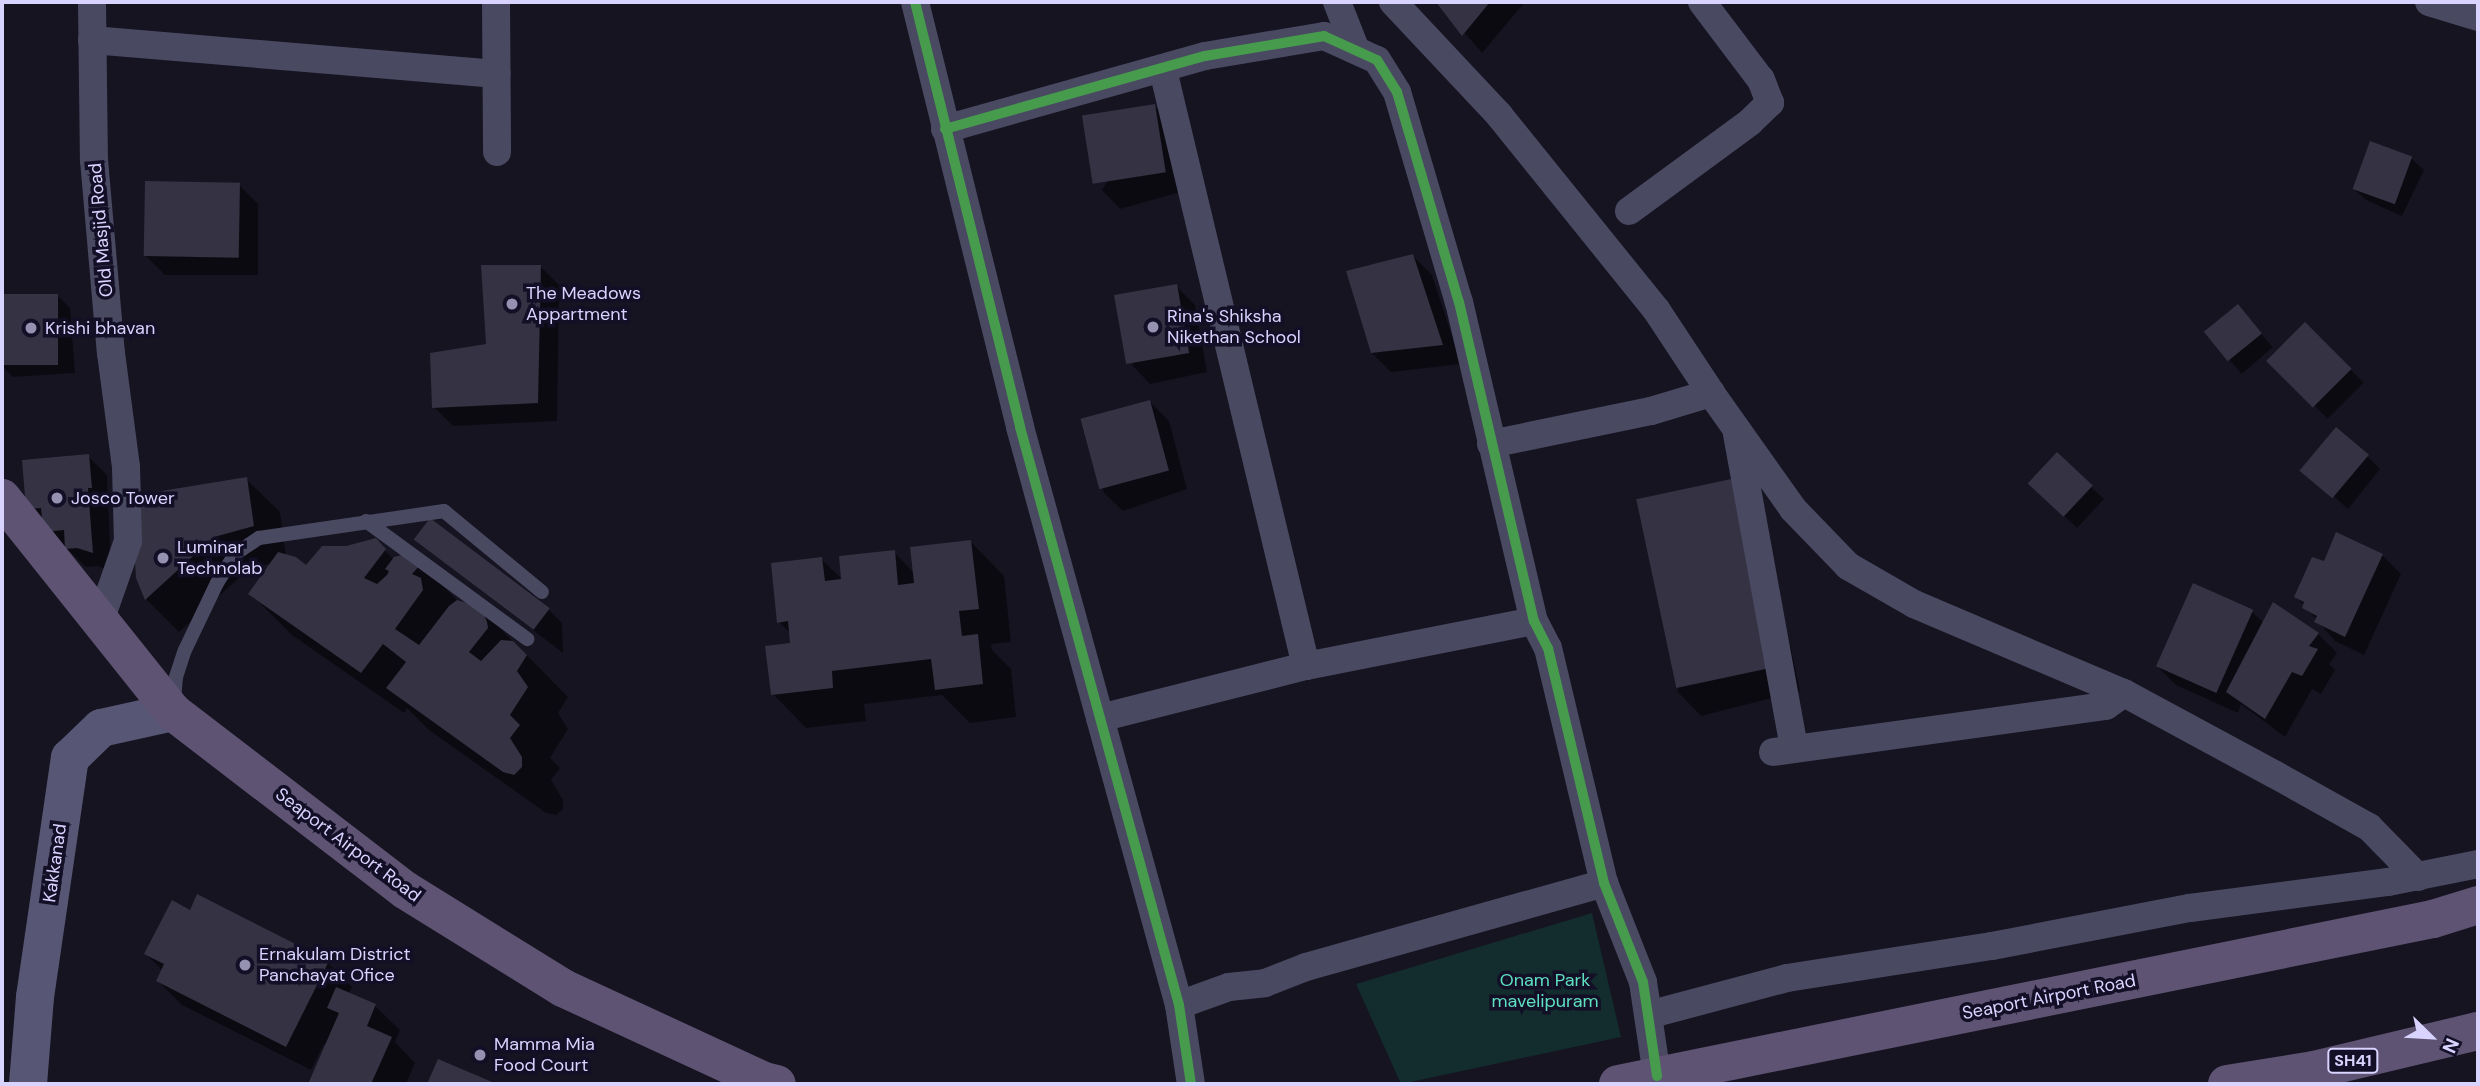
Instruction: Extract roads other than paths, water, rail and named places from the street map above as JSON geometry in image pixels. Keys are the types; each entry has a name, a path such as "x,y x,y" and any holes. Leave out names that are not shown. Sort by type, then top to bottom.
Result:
{"main road":[{"name":"Seaport Airport Road","path":"2,498 173,712 405,890 563,988 764,1081 777,1084"},
{"name":"Kakkanad","path":"28,1084 35,997 70,758 101,728 173,712"},
{"name":"Seaport Airport Road","path":"1618,1084 1657,1080 2433,919 2478,905"},
{"name":"SH41","path":"2227,1084 2315,1077 2478,1031"}],"street":[{"name":"Old Masjid Road","path":"92,2 94,160 125,467 128,541 100,621"},
{"path":"496,2 497,152"},
{"path":"915,2 1020,427 1180,1005 1191,1084"},
{"path":"1337,2 1355,47"},
{"path":"1393,2 1508,126 1657,311 1793,509 1848,566 1914,604 2124,693 2369,827 2418,877"},
{"path":"1629,211 1750,122 1770,103 1761,80 1702,2"},
{"path":"2429,2 2478,17"},
{"path":"945,129 1163,70 1205,56 1324,36 1355,47 1377,60 1397,92 1459,302 1534,621 1548,648 1604,883 1643,982 1657,1080"},
{"path":"92,40 496,74"},
{"path":"1163,70 1306,666"},
{"path":"1491,443 1651,411 1711,393"},
{"path":"1736,424 1784,750 2106,706 2124,693"},
{"path":"1100,718 1306,666 1534,621"},
{"path":"1648,1015 1787,978 1992,946 2190,908 2418,877 2478,864"},
{"path":"1180,1005 1229,987 1265,983 1306,967 1604,883"}],"lane":[{"path":"173,712 176,677 217,583 235,554 259,538 444,511 542,592"},
{"path":"366,521 527,639"}],"place":[{"name":"The Meadows Appartment","path":"512,304"},
{"name":"Rina's Shiksha Nikethan School","path":"1153,327"},
{"name":"Krishi bhavan","path":"31,328"},
{"name":"Josco Tower","path":"57,498"},
{"name":"Luminar Technolab","path":"163,558"},
{"name":"Ernakulam District Panchayat Ofice","path":"245,965"},
{"name":"Mamma Mia Food Court","path":"480,1055"}],"park label":[{"name":"Onam Park mavelipuram","path":"1545,991"}]}
